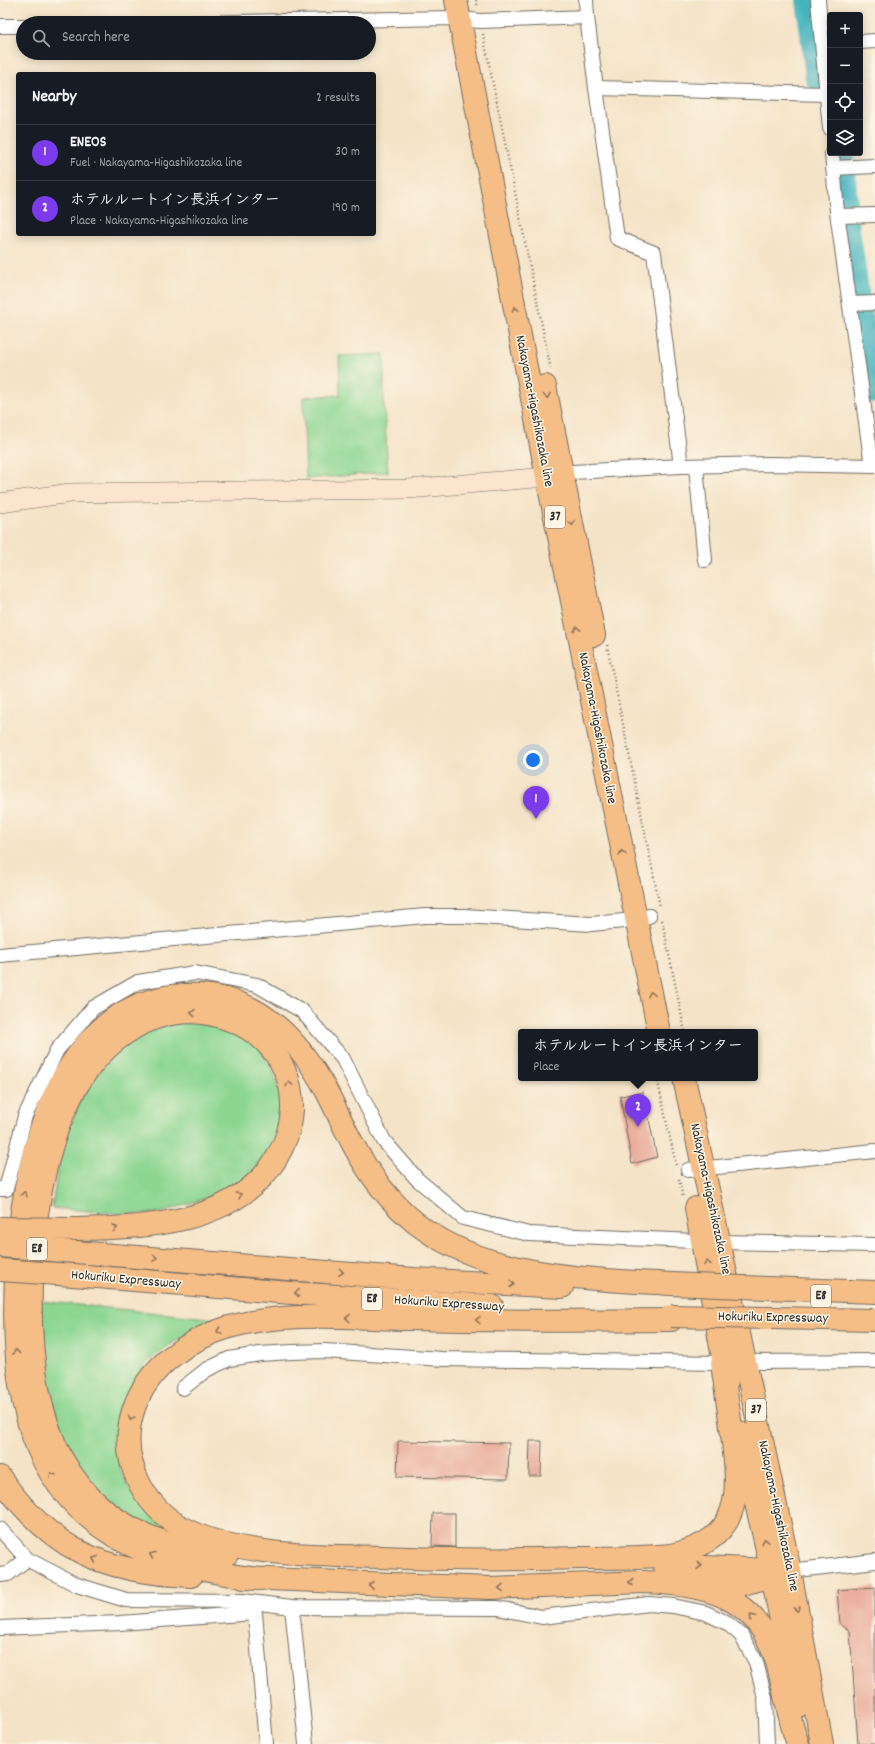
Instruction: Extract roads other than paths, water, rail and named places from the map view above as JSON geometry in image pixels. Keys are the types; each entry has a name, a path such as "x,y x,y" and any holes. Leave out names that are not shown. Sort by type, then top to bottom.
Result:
{"main road":[{"name":"Nakayama-Higashikozaka line","path":"471,0 464,13 642,917 659,1029"},
{"name":"Nakayama-Higashikozaka line","path":"642,917 673,1029"},
{"path":"258,1578 208,1571 159,1558 120,1540 101,1528 67,1496 54,1479 42,1458 26,1413 17,1363 15,1305 18,1242 26,1184 39,1134 56,1091 78,1054 95,1035 117,1016 149,1001 184,995 204,995 244,1005 262,1014 280,1027 296,1044 326,1090 358,1153 390,1199 424,1230 443,1242 463,1251 511,1266 574,1276 671,1288 875,1292"},
{"path":"0,1228 76,1229 136,1227 184,1218 227,1202 257,1182 270,1168 288,1133 292,1116 290,1083 278,1056 268,1045 256,1034 230,1019 207,1014 179,1013 162,1016 128,1031 96,1059 72,1094 55,1137 42,1185 33,1250 30,1306 32,1343 40,1402 52,1442 71,1474 85,1491 113,1516 148,1535 168,1543 205,1552 248,1555 303,1554 492,1560 778,1572"},
{"name":"Nakayama-Higashikozaka line","path":"670,1081 695,1170 711,1241 745,1362 805,1744"},
{"name":"Nakayama-Higashikozaka line","path":"684,1081 695,1170"},
{"name":"Nakayama-Higashikozaka line","path":"711,1241 722,1362 822,1744"},
{"name":"Hokuriku Expressway","path":"0,1246 414,1278 671,1288"},
{"name":"Hokuriku Expressway","path":"0,1270 406,1301 671,1318 875,1320"},
{"name":"Hokuriku Expressway","path":"767,1291 875,1296"},
{"path":"303,1554 237,1546 195,1534 165,1516 143,1491 135,1476 130,1461 128,1446 131,1416 136,1402 153,1374 178,1351 193,1342 229,1328 275,1320 323,1318 538,1321 671,1318"},
{"path":"492,1560 671,1556 698,1548 717,1535 732,1509 736,1486 736,1473 722,1362"},
{"path":"0,1477 26,1511 40,1526 70,1546 97,1560 118,1568 161,1574 491,1588 535,1588 618,1582 742,1584 778,1572"},
{"path":"668,1583 703,1589 722,1595 741,1606 757,1624 772,1649 780,1673 786,1708 798,1744"}],"street":[{"path":"586,0 596,88 617,238 654,253 681,466"},
{"path":"596,88 827,94 826,43 818,0"},
{"path":"376,16 464,13 587,17"},
{"path":"0,26 16,26"},
{"path":"863,42 875,41"},
{"path":"0,503 70,493 408,489 555,475 681,466 696,467 769,464 874,466 871,418 850,304 838,216 832,156"},
{"path":"833,168 875,166"},
{"path":"838,216 875,215"},
{"path":"850,304 875,303"},
{"path":"696,467 705,560"},
{"path":"0,955 425,916 464,916 591,924 642,917"},
{"path":"0,1189 6,1190 25,1116 56,1050 93,1008 138,982 195,973 256,985 302,1011 343,1059 384,1140 417,1179 463,1218 529,1234 711,1241 875,1245"},
{"path":"695,1170 875,1151"},
{"path":"183,1388 206,1370 229,1359 260,1354 292,1352 325,1351 442,1358 722,1362"},
{"path":"745,1362 875,1361"},
{"path":"0,1529 27,1559 77,1585 126,1600 258,1607 498,1608 542,1617 649,1604 673,1606 706,1613 727,1623 741,1635 756,1662 765,1698 767,1744"},
{"path":"0,1575 8,1574 27,1559"},
{"path":"778,1572 875,1561"},
{"path":"0,1628 120,1623 258,1607"},
{"path":"258,1607 266,1744"},
{"path":"292,1607 306,1744"}],"waterway":[{"path":"808,0 817,78"},
{"path":"842,156 848,229 872,391"}],"place":[{"name":"ENEOS","path":"536,819"},
{"name":"ホテルルートイン長浜インター","path":"638,1127"}]}
